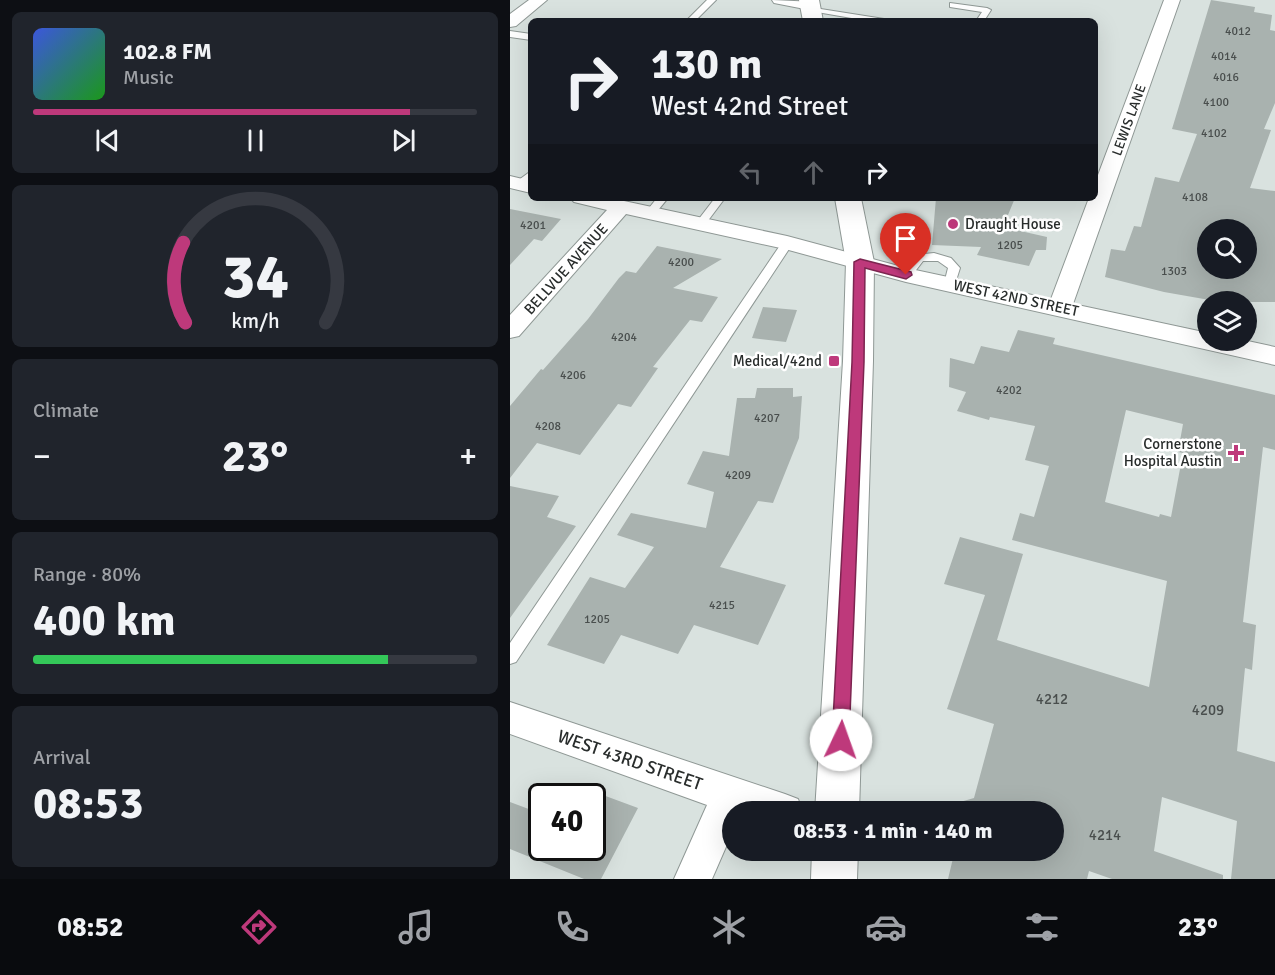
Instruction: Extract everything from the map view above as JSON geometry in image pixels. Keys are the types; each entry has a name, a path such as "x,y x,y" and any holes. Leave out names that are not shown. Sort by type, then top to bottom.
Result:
{"street":[{"path":"513,17 539,0"},
{"path":"780,0 811,9"},
{"name":"LEWIS LANE","path":"1060,308 1172,0"},
{"name":"WEST 42ND STREET","path":"594,201 621,207 656,206 700,224 787,243 906,275 1275,356"},
{"path":"838,801 858,373 860,262 849,201"},
{"name":"BELLVUE AVENUE","path":"510,330 621,207"},
{"name":"WEST 43RD STREET","path":"510,718 749,801"},
{"path":"693,879 730,795"},
{"path":"834,879 835,861"}],"lane":[{"path":"693,18 712,0"},
{"path":"953,5 987,10 982,18"},
{"path":"811,9 866,18"},
{"path":"510,34 528,37"},
{"path":"700,224 718,201"},
{"path":"510,657 787,243"}],"building":[{"path":"1211,0 1255,7 1254,12 1272,15 1270,30 1275,31 1275,103 1264,129 1271,130 1250,188 1275,191 1275,302 1257,302 1257,291 1197,291 1197,298 1105,277 1111,249 1125,251 1134,226 1141,227 1155,177 1179,182 1197,134 1172,129"},
{"path":"936,201 1014,201 1003,227 1047,237 1046,250 1036,250 1029,266 977,255 981,247 932,245"},
{"path":"510,209 561,219 542,241 534,239 510,265"},
{"path":"657,246 722,259 673,288 718,297 702,322 690,320 653,367 658,368 631,407 618,404 580,455 537,443 510,478 510,406 588,319 619,278 626,271 636,273"},
{"path":"763,307 797,310 786,342 752,338"},
{"path":"1018,330 1055,338 1053,344 1275,395 1275,450 1263,447 1243,622 1256,625 1252,670 1245,668 1237,751 1275,762 1275,879 1231,879 1237,821 1162,797 1154,851 1223,875 1223,879 1112,879 1089,871 1087,879 948,879 952,861 1064,861 1064,801 964,801 974,798 994,724 947,709 985,595 944,584 960,537 1023,554 997,640 1149,687 1167,581 1012,540 1020,513 1034,517 1049,466 1025,460 1035,426 990,417 989,420 957,411 966,392 949,387 950,358 974,364 981,346 1009,352","holes":["1126,410 1183,424 1178,452 1183,453 1171,517 1160,514 1159,517 1105,502"]},
{"path":"757,388 793,388 793,397 802,396 799,438 773,503 758,501 720,567 786,585 758,645 694,625 678,654 621,635 604,664 547,645 590,577 625,588 654,547 617,535 631,513 706,528 714,492 687,484 703,451 729,456 737,398 755,398"},
{"path":"510,486 559,496 547,517 576,526 510,618"},
{"path":"606,796 638,808 601,879 584,879 540,861 606,861"},
{"path":"510,802 528,809 528,856 510,849"}],"place":[{"name":"Draught House","path":"953,224"},
{"name":"Medical/42nd","path":"834,361"},
{"name":"Cornerstone Hospital Austin","path":"1236,453"}],"route":[{"path":"841,740 858,362 860,262 906,275"}]}
